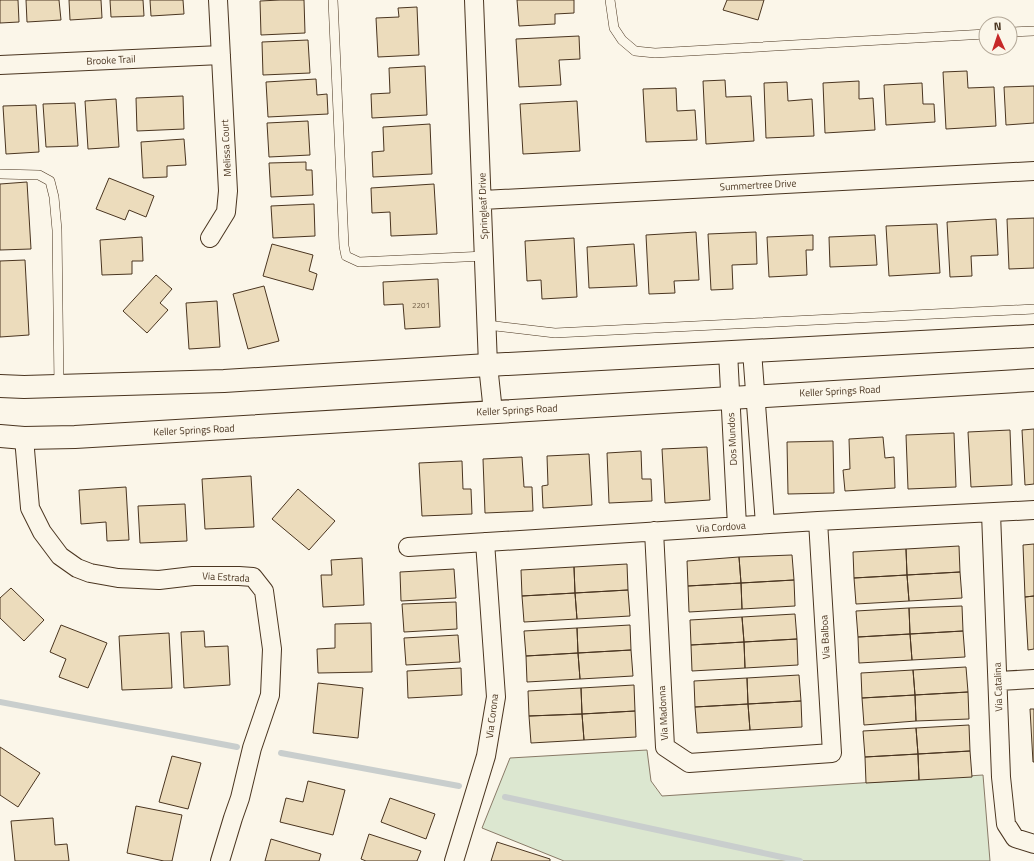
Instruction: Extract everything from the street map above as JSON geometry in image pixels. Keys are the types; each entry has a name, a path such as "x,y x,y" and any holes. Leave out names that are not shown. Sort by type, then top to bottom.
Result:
{"main road":[{"path":"0,386 24,387 224,381 488,365 1034,336"},
{"name":"Keller Springs Road","path":"0,436 24,438 75,437 1034,380"}],"street":[{"name":"Melissa Court","path":"210,238 226,212 228,192 218,0"},
{"name":"Springleaf Drive","path":"474,0 483,200 488,365 493,412"},
{"name":"Brooke Trail","path":"0,65 221,55"},
{"name":"Summertree Drive","path":"483,200 1034,171"},
{"path":"752,351 765,524"},
{"name":"Dos Mundos","path":"728,352 737,526"},
{"name":"Via Estrada","path":"24,438 30,508 42,532 60,556 77,568 90,573 118,578 159,580 193,576 253,577 264,591 272,649 270,695 252,748 240,798 232,818 220,861"},
{"name":"Via Cordova","path":"408,547 765,524 1034,510"},
{"name":"Via Catalina","path":"992,513 1001,777 1006,824 1015,838 1034,844"},
{"name":"Via Balboa","path":"818,521 832,753"},
{"name":"Via Madonna","path":"654,531 665,747 689,763 832,753"},
{"name":"Via Corona","path":"454,861 486,756 496,697 485,542"},
{"path":"998,681 1034,679"}],"lane":[{"path":"333,0 344,246 346,256 359,262 485,256"},
{"path":"610,0 614,28 622,40 635,51 654,53 978,34"},
{"path":"1018,32 1034,31"},
{"path":"0,174 39,175 50,181 54,197 57,230 59,386"},
{"path":"487,325 555,333 1034,309"}],"green space":[{"path":"647,750 651,781 662,796 983,775 990,861 564,861 482,828 510,758"}],"building":[{"path":"0,0 18,0 19,22 0,23"},
{"path":"26,0 59,0 61,20 27,22"},
{"path":"69,0 101,0 102,18 70,20"},
{"path":"110,0 143,0 144,16 111,17"},
{"path":"150,0 183,0 184,14 151,16"},
{"path":"304,0 305,33 261,35 260,1"},
{"path":"517,0 574,0 574,13 555,14 555,24 519,26"},
{"path":"727,0 764,0 758,20 723,10"},
{"path":"417,7 419,55 378,57 376,18 399,17 398,8"},
{"path":"579,36 580,59 559,60 561,85 519,87 516,39"},
{"path":"308,40 310,73 263,75 262,42"},
{"path":"425,66 427,115 372,118 371,94 390,93 389,68"},
{"path":"967,71 968,88 994,87 996,126 946,129 943,72"},
{"path":"316,79 317,95 327,94 328,114 268,117 266,82"},
{"path":"725,80 726,97 751,96 754,141 706,144 703,81"},
{"path":"859,81 859,99 873,98 875,130 825,133 823,83"},
{"path":"787,82 788,101 812,99 814,136 766,138 764,83"},
{"path":"922,83 923,104 934,104 935,122 886,125 884,85"},
{"path":"1034,86 1034,123 1006,125 1004,87"},
{"path":"676,88 677,111 695,110 697,140 646,142 643,89"},
{"path":"183,96 184,129 137,131 136,98"},
{"path":"116,99 119,147 88,149 85,101"},
{"path":"577,101 580,151 523,154 520,104"},
{"path":"75,103 78,146 46,147 43,104"},
{"path":"36,105 39,152 6,154 3,106"},
{"path":"308,121 310,155 269,157 267,123"},
{"path":"430,124 432,174 373,177 372,152 384,151 383,127"},
{"path":"184,139 186,165 167,166 167,177 143,178 141,142"},
{"path":"306,162 306,170 312,170 313,195 271,197 269,163"},
{"path":"109,178 154,196 146,217 129,210 125,220 96,209"},
{"path":"27,182 31,249 0,250 0,184"},
{"path":"434,184 437,234 391,236 390,212 372,213 371,188"},
{"path":"314,204 315,236 273,238 271,206"},
{"path":"1034,218 1034,268 1009,269 1007,219"},
{"path":"996,219 998,255 971,256 972,276 950,277 947,222"},
{"path":"937,224 940,273 889,276 886,226"},
{"path":"696,232 699,280 674,281 675,293 649,294 646,235"},
{"path":"756,232 757,264 732,265 733,289 711,290 708,234"},
{"path":"813,235 813,250 806,250 807,275 769,277 767,237"},
{"path":"875,235 877,265 830,267 829,237"},
{"path":"142,237 143,261 132,261 132,274 102,275 100,240"},
{"path":"574,238 577,297 542,299 541,280 527,281 525,241"},
{"path":"272,244 313,255 309,271 317,274 313,290 263,276"},
{"path":"634,244 637,286 589,288 587,247"},
{"path":"25,260 29,335 0,337 0,261"},
{"path":"156,275 172,289 160,303 168,310 147,333 123,311"},
{"path":"438,279 440,327 405,329 403,304 384,305 383,282"},
{"path":"264,286 279,341 248,349 233,294"},
{"path":"217,301 220,347 189,349 186,303"},
{"path":"1034,429 1034,484 1025,485 1022,430"},
{"path":"1010,430 1012,485 971,487 968,432"},
{"path":"954,433 956,487 908,489 906,435"},
{"path":"883,437 885,458 894,457 895,488 845,491 843,470 850,469 849,439"},
{"path":"833,441 834,493 788,494 787,442"},
{"path":"707,447 710,500 665,503 662,449"},
{"path":"641,451 642,479 651,479 652,501 609,503 607,453"},
{"path":"589,454 592,505 543,508 542,486 548,485 547,456"},
{"path":"522,457 524,487 532,487 533,511 485,513 483,459"},
{"path":"462,461 463,489 471,489 472,514 422,516 419,463"},
{"path":"251,476 254,527 205,529 202,479"},
{"path":"126,487 129,540 107,541 106,522 81,524 79,490"},
{"path":"298,489 335,521 309,550 272,519"},
{"path":"185,504 187,541 140,543 138,506"},
{"path":"1034,544 1034,596 1025,597 1023,545"},
{"path":"959,546 960,572 907,575 906,549"},
{"path":"906,549 907,575 854,578 853,552"},
{"path":"792,555 794,580 741,583 739,557"},
{"path":"739,557 741,583 688,586 687,561"},
{"path":"362,558 364,605 323,607 321,575 332,575 331,560"},
{"path":"627,564 628,590 575,593 574,567"},
{"path":"574,567 575,593 522,596 521,570"},
{"path":"454,569 456,598 401,601 400,572"},
{"path":"960,572 962,598 909,601 907,575"},
{"path":"907,575 909,601 856,604 854,578"},
{"path":"794,580 795,606 742,609 741,583"},
{"path":"741,583 742,609 689,612 688,586"},
{"path":"11,588 44,620 24,641 0,618 0,598"},
{"path":"628,590 630,616 577,619 575,593"},
{"path":"575,593 577,619 524,622 522,596"},
{"path":"1034,596 1034,649 1028,650 1025,597"},
{"path":"456,602 457,629 404,632 402,604"},
{"path":"962,606 963,631 910,634 909,608"},
{"path":"909,608 910,634 858,637 856,611"},
{"path":"795,614 797,639 744,642 742,617"},
{"path":"742,617 744,642 691,645 690,620"},
{"path":"371,623 372,672 318,673 317,649 335,648 335,624"},
{"path":"61,625 107,643 88,688 59,677 66,659 50,652"},
{"path":"630,625 631,650 578,653 577,628"},
{"path":"577,628 578,653 526,656 524,631"},
{"path":"204,631 205,647 228,646 230,685 184,688 181,632"},
{"path":"963,631 965,657 912,660 910,634"},
{"path":"169,633 172,688 122,690 119,636"},
{"path":"910,634 912,660 859,663 858,637"},
{"path":"458,635 460,662 406,665 404,638"},
{"path":"797,639 798,665 745,668 744,642"},
{"path":"744,642 745,668 692,671 691,645"},
{"path":"631,650 633,676 580,679 578,653"},
{"path":"578,653 580,679 527,682 526,656"},
{"path":"966,667 968,692 915,695 913,670"},
{"path":"461,668 462,695 408,698 407,671"},
{"path":"913,670 915,695 862,698 861,673"},
{"path":"799,675 801,701 748,704 747,678"},
{"path":"747,678 748,704 695,707 694,681"},
{"path":"318,683 363,688 358,738 313,733"},
{"path":"634,685 635,711 582,714 581,688"},
{"path":"581,688 582,714 529,716 528,691"},
{"path":"968,692 969,719 916,721 915,695"},
{"path":"915,695 916,721 864,725 862,698"},
{"path":"801,701 802,727 750,730 748,704"},
{"path":"748,704 750,730 697,733 695,707"},
{"path":"1030,709 1034,709 1034,762 1033,762"},
{"path":"635,711 636,737 584,740 582,714"},
{"path":"582,714 584,740 531,743 529,716"},
{"path":"969,725 970,751 918,754 916,728"},
{"path":"916,728 918,754 865,757 863,731"},
{"path":"0,747 40,773 18,807 0,795"},
{"path":"970,751 972,777 919,780 918,754"},
{"path":"918,754 919,780 866,783 865,757"},
{"path":"172,756 201,763 188,809 159,802"},
{"path":"308,781 345,790 333,835 280,822 286,798 303,802"},
{"path":"390,798 435,814 426,839 381,822"},
{"path":"136,806 182,815 172,861 164,861 127,853"},
{"path":"53,818 55,845 67,844 69,861 15,861 11,821"},
{"path":"369,834 421,851 417,861 366,861 361,859"},
{"path":"271,839 321,854 319,861 265,861"},
{"path":"497,842 550,859 550,861 491,861"}],"waterway":[{"path":"0,702 237,747"},
{"path":"281,753 459,786"},
{"path":"505,797 800,861"}]}
